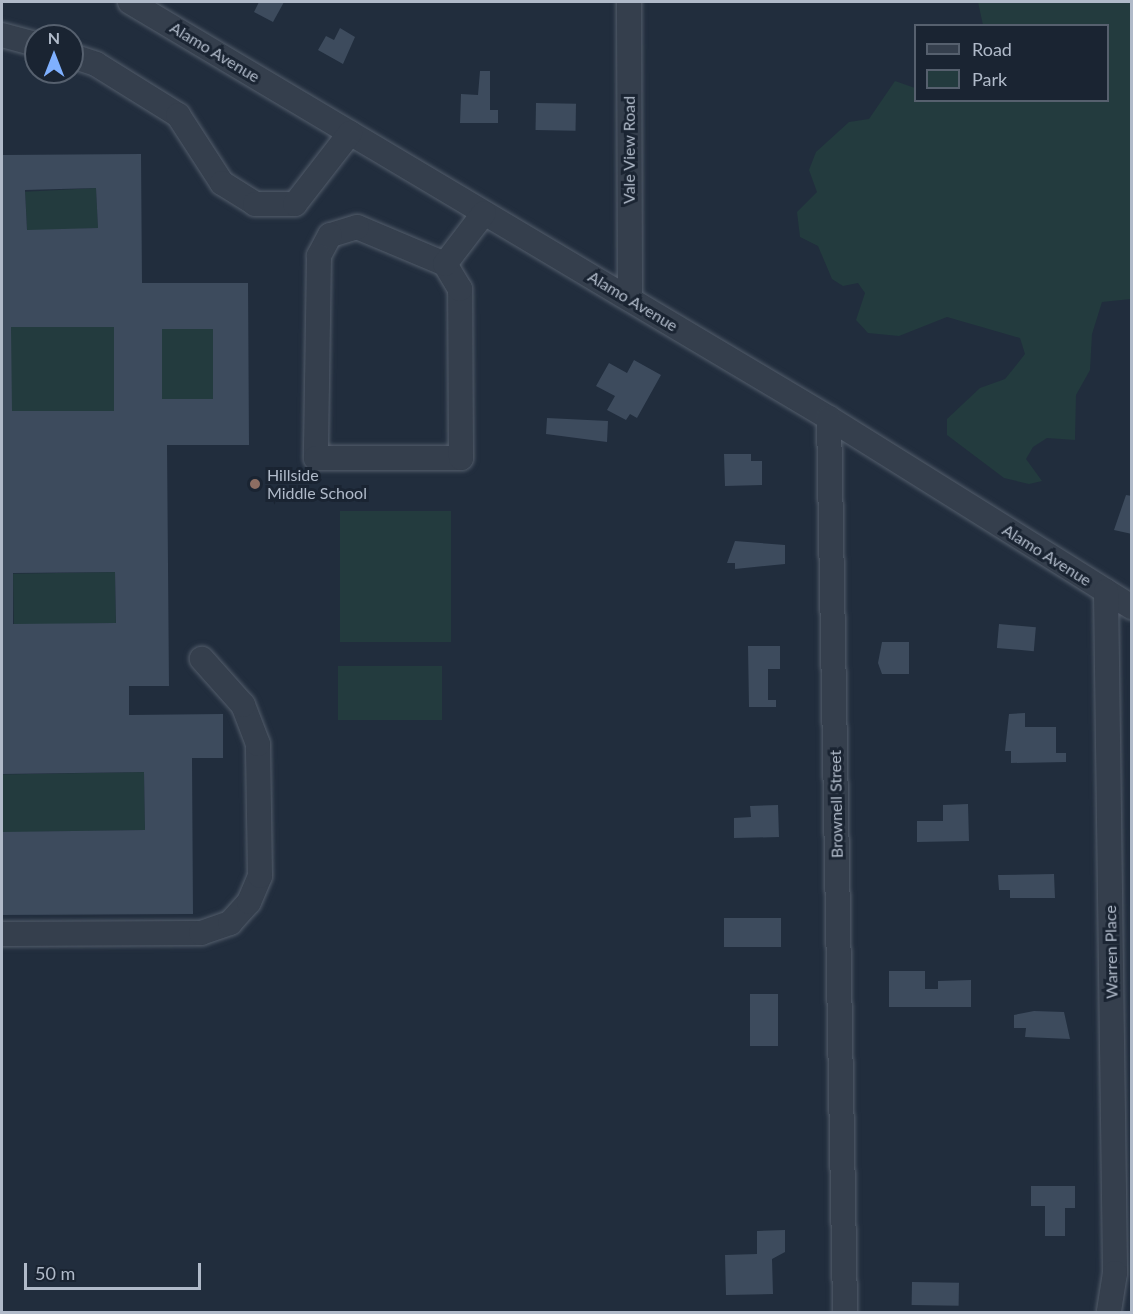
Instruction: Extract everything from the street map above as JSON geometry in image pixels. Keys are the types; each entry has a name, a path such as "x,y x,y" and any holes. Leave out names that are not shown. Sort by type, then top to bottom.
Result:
{"street":[{"name":"Alamo Avenue","path":"130,2 829,418 1131,607"},
{"name":"Vale View Road","path":"629,2 630,299"},
{"path":"2,35 24,41"},
{"path":"84,63 178,115 222,183 255,204 295,204 350,133"},
{"path":"445,264 484,213"},
{"path":"357,227 445,264 460,289 461,458 316,458 319,256 330,235 357,227"},
{"name":"Brownell Street","path":"829,418 845,1312"},
{"name":"Warren Place","path":"1106,591 1115,1273 1109,1312"},
{"path":"2,934 201,933 230,923 249,902 260,876 258,744 243,705 202,659"}],"green space":[{"path":"978,2 1131,2 1131,299 1102,302 1092,334 1090,370 1076,395 1075,440 1047,438 1033,447 1026,459 1042,481 1029,484 1004,478 947,435 947,419 980,388 1005,379 1025,354 1020,338 947,317 899,336 868,333 856,320 865,293 858,283 843,286 832,279 818,246 800,237 797,212 817,192 809,170 816,152 849,122 869,119 895,81 914,88 914,102 1109,102 1109,24 983,24"},
{"path":"96,188 98,228 27,232 25,192"},
{"path":"11,327 114,327 114,411 11,411"},
{"path":"162,329 213,329 213,399 162,399"},
{"path":"340,511 451,511 451,642 340,642"},
{"path":"115,572 116,623 14,625 13,574"},
{"path":"338,666 442,666 442,720 338,720"},
{"path":"144,772 145,830 3,832 2,774"}],"building":[{"path":"259,2 284,2 273,22 254,12"},
{"path":"340,28 355,37 343,64 318,50 326,36 334,40"},
{"path":"480,71 490,71 490,110 498,110 498,123 460,123 461,94 478,95"},
{"path":"536,103 576,104 576,131 536,130"},
{"path":"141,154 142,283 248,283 249,445 167,445 169,686 129,686 129,715 223,714 223,758 192,758 193,914 2,915 2,832 145,830 144,772 2,774 2,155","holes":["96,188 98,228 27,230 25,190","11,327 114,327 114,411 12,411","162,329 213,329 213,399 162,399","115,572 116,623 13,624 13,573"]},
{"path":"634,360 661,375 637,418 630,414 626,420 607,410 615,396 596,386 609,363 627,373"},
{"path":"547,418 608,421 607,442 546,434"},
{"path":"724,454 751,454 751,461 762,461 762,485 725,486"},
{"path":"1126,495 1132,496 1132,534 1114,530"},
{"path":"735,541 785,545 785,564 735,569 735,563 727,563"},
{"path":"999,624 1036,627 1034,651 997,648"},
{"path":"882,642 909,642 909,674 882,674 878,663"},
{"path":"748,646 780,646 780,669 768,669 768,700 776,700 776,707 749,707"},
{"path":"1025,713 1025,727 1056,727 1056,753 1066,753 1066,762 1011,763 1011,751 1005,751 1009,714"},
{"path":"968,804 969,841 917,842 917,821 943,821 943,805"},
{"path":"778,805 779,837 734,838 734,818 751,817 750,806"},
{"path":"1054,874 1055,898 1010,898 1010,890 999,890 998,875"},
{"path":"724,918 781,918 781,947 724,947"},
{"path":"889,971 925,971 925,989 938,989 938,981 971,980 971,1007 889,1007"},
{"path":"750,994 778,994 778,1046 750,1046"},
{"path":"1034,1011 1064,1012 1070,1039 1025,1037 1026,1028 1014,1028 1014,1015"},
{"path":"1031,1186 1075,1186 1075,1208 1065,1208 1065,1236 1045,1236 1045,1206 1031,1206"},
{"path":"785,1230 785,1252 772,1259 773,1294 726,1295 725,1255 757,1254 757,1231"},
{"path":"912,1282 959,1283 959,1306 912,1305"}],"place":[{"name":"Hillside Middle School","path":"255,484"}]}
